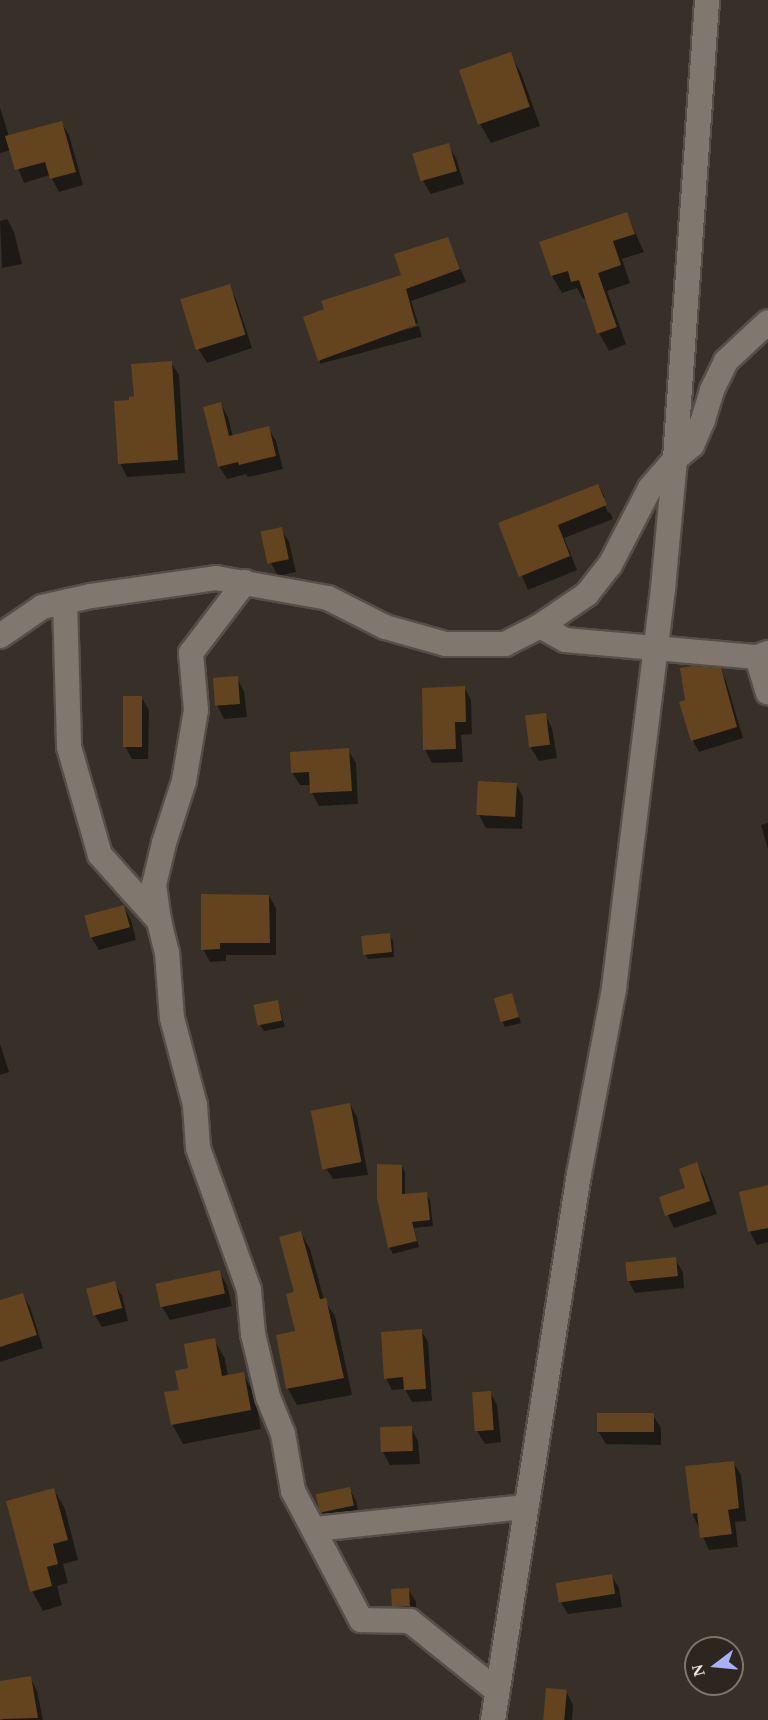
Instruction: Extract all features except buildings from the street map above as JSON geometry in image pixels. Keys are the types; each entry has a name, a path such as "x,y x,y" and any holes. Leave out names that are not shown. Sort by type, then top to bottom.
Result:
{"street":[{"path":"493,1720 579,1174 614,988 656,646 675,459 707,0"},
{"path":"0,636 42,607 216,578 328,598 385,627 446,644 505,644 540,626 587,594 610,565 650,488 675,459 692,445 712,390 726,361 768,322"},
{"path":"245,582 191,653 196,710 184,781 164,843 154,885 159,921 167,952 172,1018 195,1105 198,1148 249,1290 253,1334 268,1396 283,1434 293,1491 361,1620 410,1621 497,1691"},
{"path":"65,602 69,747 100,855 159,921"},
{"path":"540,626 565,640 762,655 768,692"},
{"path":"315,1529 526,1507"}]}
